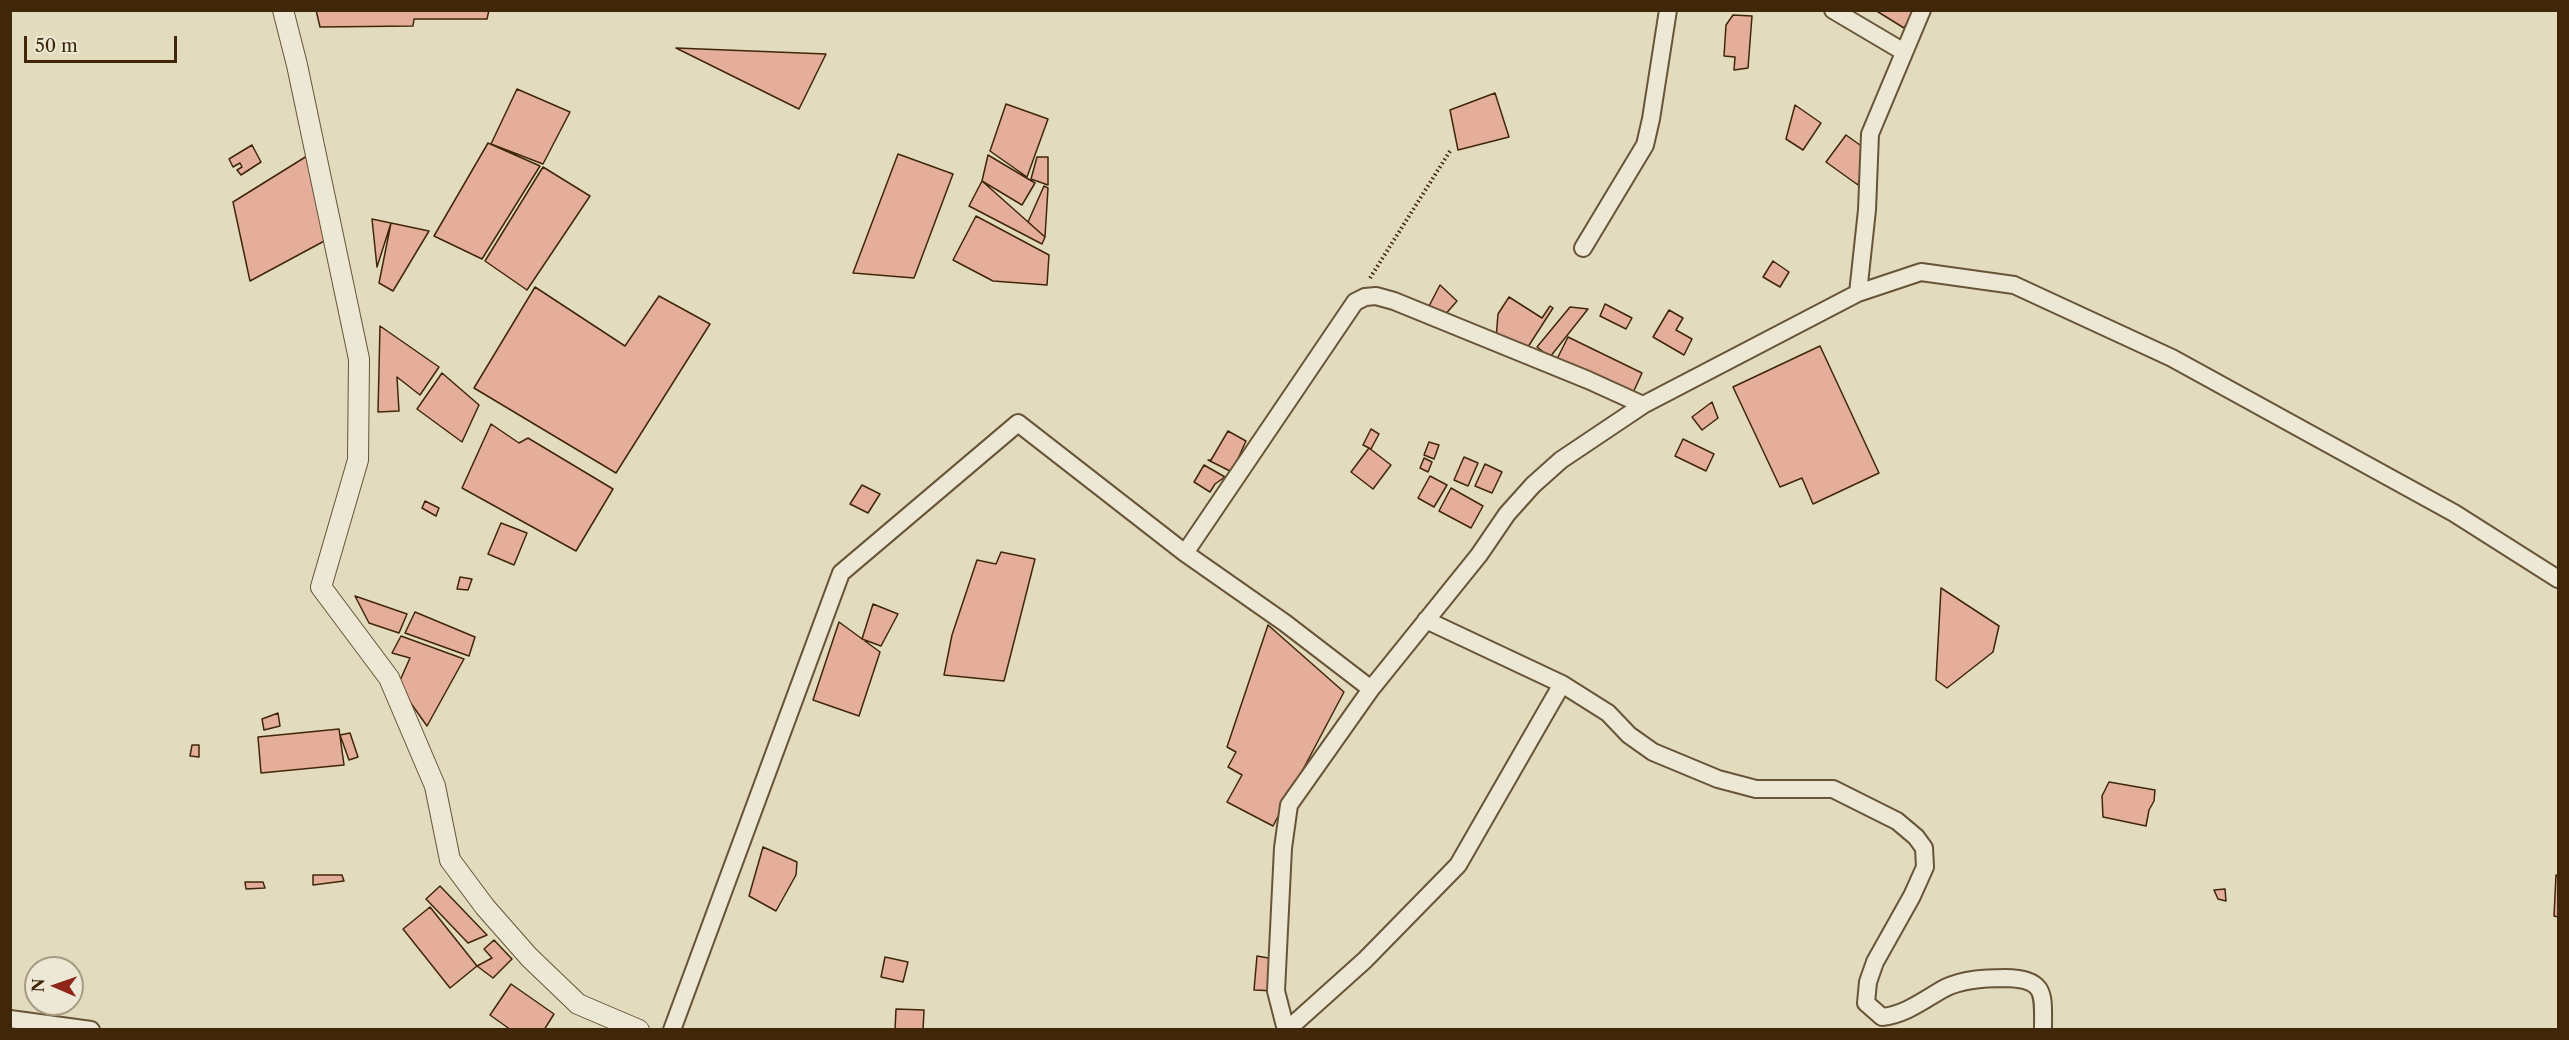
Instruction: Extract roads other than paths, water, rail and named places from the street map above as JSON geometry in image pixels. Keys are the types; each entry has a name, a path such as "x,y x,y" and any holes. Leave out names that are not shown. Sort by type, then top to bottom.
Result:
{"street":[{"path":"283,10 297,65 359,359 358,460 321,586 389,678 435,786 450,860 529,957 579,1004 639,1029"},
{"path":"1583,248 1645,145 1668,10"},
{"path":"1833,10 1904,52"},
{"path":"1858,293 1867,210 1870,134 1922,10"},
{"path":"1562,684 1458,865 1365,960 1286,1029 1276,991 1283,848 1289,805 1371,688 1479,555 1507,514 1533,485 1561,460 1643,405 1858,293 1921,272 2014,285 2172,358 2454,513 2559,579"},
{"path":"1185,553 1355,302 1365,297 1376,296 1395,301 1643,405"},
{"path":"672,1029 841,573 1018,423 1185,553 1285,623 1371,688"},
{"path":"1426,621 1562,684 1608,713 1629,735 1653,752 1718,779 1756,789 1833,789 1898,821 1924,848 1925,867 1912,896 1875,962 1868,982 1866,1003 1882,1017 1893,1016 1948,987 1971,980 2016,978 2033,981 2040,990 2043,1003 2043,1029"},
{"path":"10,1019 91,1029"}]}
